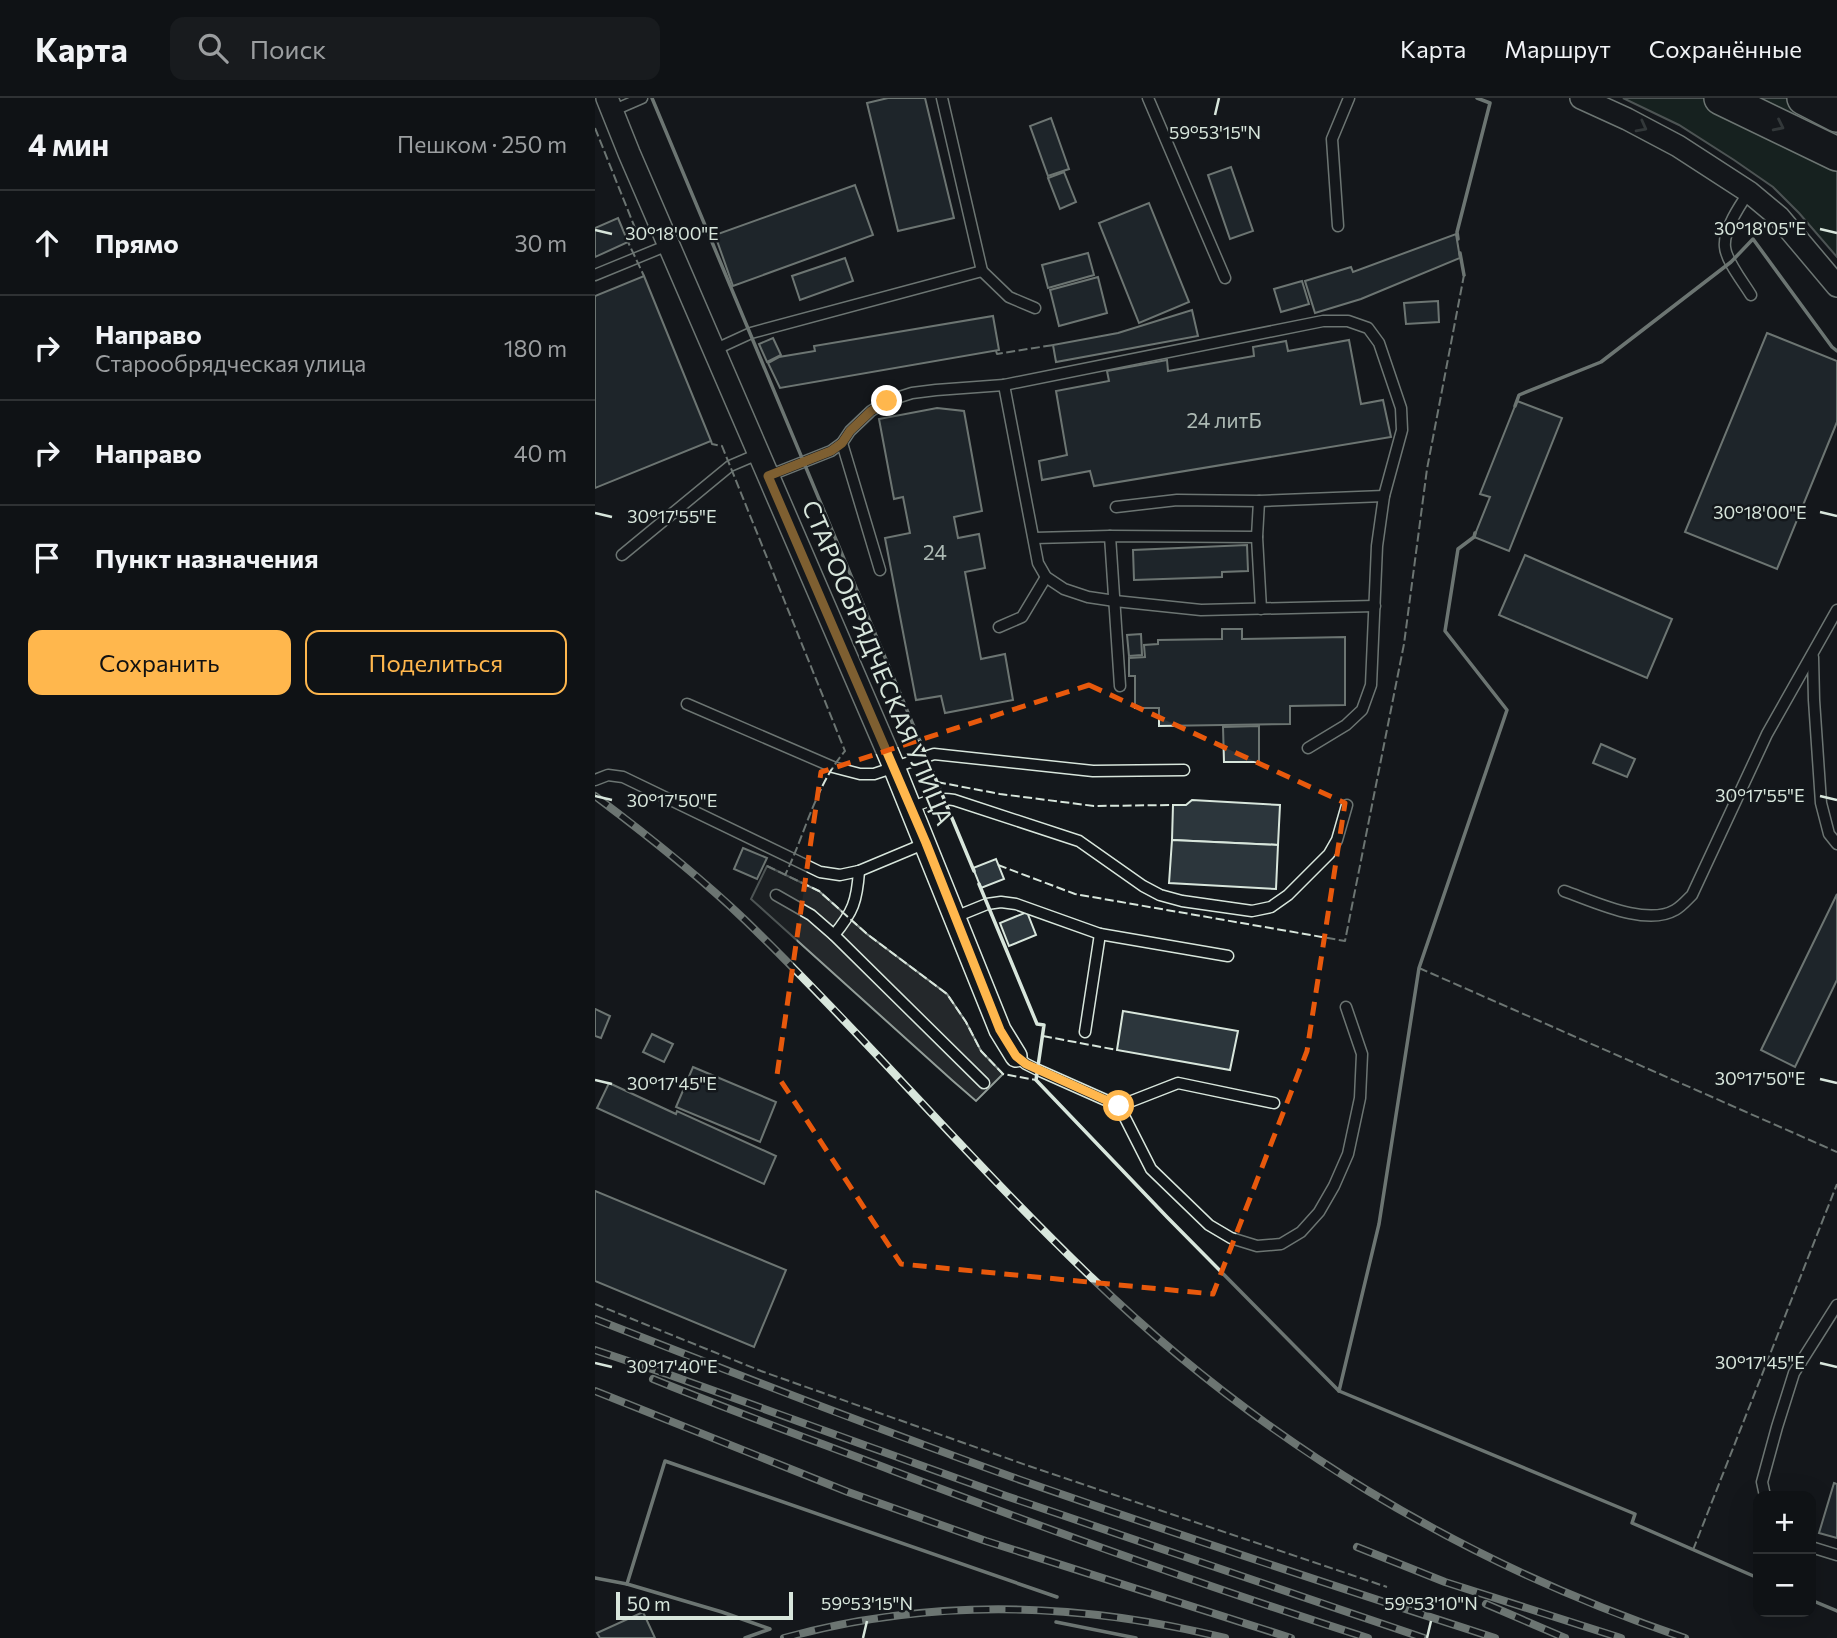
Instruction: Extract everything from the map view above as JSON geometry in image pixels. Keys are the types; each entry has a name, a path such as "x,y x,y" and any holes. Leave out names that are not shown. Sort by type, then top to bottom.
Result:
{"main road":[{"path":"1721,98 1837,154"},
{"path":"1804,98 1837,115"}],"street":[{"path":"1581,98 1678,146 1749,192 1779,217 1837,286"},
{"name":"СТАРООБРЯДЧЕСКАЯ УЛИЦА","path":"610,104 894,767 1000,1030 1016,1056"}],"lane":[{"path":"610,104 642,98"},
{"path":"942,98 982,271 1009,296 1034,308"},
{"path":"1148,98 1224,278"},
{"path":"1338,226 1332,139 1349,98"},
{"path":"1749,192 1729,226 1725,247 1751,295"},
{"path":"595,275 669,245"},
{"path":"714,350 751,333 982,271"},
{"path":"768,476 831,451 842,443 850,431 871,411 887,401 912,393 1005,385 1322,321 1348,321 1368,328 1379,343 1401,408 1402,430 1384,496 1377,546 1371,685 1362,710 1346,725 1308,748"},
{"path":"1005,385 1038,563 1046,577 1064,589 1088,597 1202,610 1375,606"},
{"path":"842,443 880,569"},
{"path":"622,555 730,466 758,454"},
{"path":"1117,507 1177,500 1259,501 1384,496"},
{"path":"1259,501 1257,537 1261,609"},
{"path":"1110,536 1120,686"},
{"path":"1034,538 1257,537"},
{"path":"999,628 1022,617 1046,577"},
{"path":"1564,891 1626,912 1654,917 1675,911 1692,895 1767,734 1837,610"},
{"path":"1813,655 1821,803 1829,834 1837,844"},
{"path":"687,705 846,772 860,774 874,774 933,754 1093,771 1184,770"},
{"path":"595,780 608,775 623,777 820,872 840,875 859,871 926,843"},
{"path":"911,808 932,799 954,800 1079,841 1160,895 1182,901 1252,911 1271,907 1288,895 1329,854 1337,840 1347,805"},
{"path":"834,935 848,918 857,896 859,871"},
{"path":"776,894 811,915 834,935 984,1083"},
{"path":"955,917 987,904 1016,904 1100,934 1228,956"},
{"path":"1084,1032 1100,934"},
{"path":"1016,1056 1038,1070 1119,1106 1151,1169 1209,1225 1231,1238 1257,1245 1281,1244 1301,1232 1319,1212 1334,1186 1347,1154 1360,1098 1362,1054 1346,1007"},
{"path":"1119,1106 1178,1083 1273,1103"},
{"path":"1764,1491 1762,1482 1794,1373 1837,1306"},
{"path":"1816,1549 1837,1555"}],"highlighted area":[{"path":"1089,685 1345,803 1307,1051 1213,1294 901,1264 777,1075 821,772"}],"green space":[{"path":"1623,98 1837,98 1837,257 1773,187 1679,125"}],"shaded area":[{"path":"767,866 819,891 867,934 947,994 981,1051 1003,1074 976,1101 953,1081 751,899"}],"building":[{"path":"888,98 925,98 954,218 898,231 867,103"},
{"path":"1051,118 1069,169 1048,176 1030,126"},
{"path":"1231,167 1253,231 1230,239 1208,175"},
{"path":"1064,172 1076,202 1060,209 1048,178"},
{"path":"855,185 873,235 733,286 715,235"},
{"path":"1149,203 1189,302 1139,323 1099,223"},
{"path":"618,218 628,242 595,257 595,228"},
{"path":"1456,234 1460,258 1361,299 1315,313 1305,281 1351,267 1353,272"},
{"path":"1088,253 1094,275 1048,288 1042,265"},
{"path":"845,258 853,281 800,300 792,276"},
{"path":"644,276 711,441 595,488 595,296"},
{"path":"1098,277 1107,313 1059,326 1050,290"},
{"path":"1302,281 1309,304 1281,312 1274,289"},
{"path":"1438,301 1439,322 1406,324 1404,303"},
{"path":"1192,310 1198,336 1056,362 1053,345 1118,333"},
{"path":"993,316 999,350 780,388 768,363 779,357 815,351 814,346"},
{"path":"1767,333 1837,361 1837,422 1777,569 1685,532"},
{"path":"773,338 781,355 767,362 759,344"},
{"path":"1349,340 1361,404 1383,400 1391,437 1094,486 1090,471 1042,480 1039,461 1067,455 1056,391 1109,381 1107,371 1167,360 1168,371 1254,356 1253,347 1286,341 1288,351"},
{"path":"1517,401 1562,418 1509,551 1474,537 1490,497 1480,494"},
{"path":"937,408 964,411 982,511 954,517 958,538 979,534 985,568 965,572 981,659 1005,654 1013,700 945,713 941,696 916,700 885,538 910,533 903,497 894,499 879,419"},
{"path":"1247,545 1248,571 1222,572 1222,577 1134,580 1133,550"},
{"path":"1525,555 1672,619 1647,678 1499,615"},
{"path":"1222,629 1242,629 1242,639 1345,637 1345,705 1290,706 1290,724 1159,726 1159,708 1135,708 1135,676 1129,676 1129,658 1145,657 1144,645 1158,644 1158,640 1222,639"},
{"path":"1141,634 1142,655 1129,656 1127,635"},
{"path":"1259,726 1259,762 1224,762 1223,727"},
{"path":"1601,744 1635,759 1627,777 1593,763"},
{"path":"1192,800 1280,805 1278,845 1172,840 1173,805 1186,805"},
{"path":"1172,840 1278,845 1276,889 1169,883"},
{"path":"743,848 767,858 757,879 734,869"},
{"path":"996,859 1004,879 981,888 973,868"},
{"path":"1837,894 1837,980 1795,1067 1761,1050"},
{"path":"1027,912 1036,935 1009,946 1000,923"},
{"path":"595,1009 610,1016 601,1038 595,1036"},
{"path":"1123,1011 1238,1031 1230,1070 1117,1050"},
{"path":"652,1034 673,1044 664,1062 643,1052"},
{"path":"693,1067 776,1102 760,1142 676,1107"},
{"path":"609,1083 776,1156 764,1184 597,1108"},
{"path":"595,1191 786,1270 754,1347 595,1281"},
{"path":"1834,1483 1837,1484 1837,1538 1819,1533"},
{"path":"643,1612 655,1638 600,1638 597,1633"}],"railway":[{"path":"595,796 672,856 746,921 1092,1278 1157,1337 1225,1392 1295,1444 1368,1491 1444,1534 1522,1573 1602,1608 1685,1638"},
{"path":"595,1319 1012,1477 1495,1638"},
{"path":"595,1350 1006,1496 1424,1638"},
{"path":"653,1379 1069,1536 1368,1638"},
{"path":"595,1391 848,1492 986,1541 1291,1638"},
{"path":"1357,1547 1445,1582 1621,1638"},
{"path":"1486,1604 1565,1638"},
{"path":"784,1638 894,1616 1004,1610 1115,1617 1225,1638"}],"fence":[{"path":"595,128 639,238 628,242 644,276"},
{"path":"998,865 1075,894 1345,941 1404,644 1427,469 1464,275"},
{"path":"996,351 997,354 1053,345"},
{"path":"711,441 712,444 722,446 845,751 818,795 785,875"},
{"path":"937,782 1000,794 1094,806 1173,805"},
{"path":"767,866 819,891 867,934 947,994 981,1051 1003,1074 1036,1080"},
{"path":"1419,968 1837,1152"},
{"path":"1043,1036 1117,1050"},
{"path":"1693,1550 1837,1184"},
{"path":"595,1304 761,1371 1026,1465 1387,1587"}],"wall":[{"path":"652,98 974,871"},
{"path":"1458,239 1457,232 1490,103 1477,98"},
{"path":"1515,406 1519,395 1601,362 1731,262 1753,239 1837,351"},
{"path":"1460,253 1464,275"},
{"path":"1339,1391 1379,1224 1419,968 1507,710 1445,631 1458,549 1474,537 1475,533"},
{"path":"979,884 1037,1024 1044,1025 1036,1080 1339,1391 1635,1514 1632,1523 1753,1576"},
{"path":"745,1638 770,1629 627,1584 665,1461 1057,1597"},
{"path":"595,1578 627,1584"},
{"path":"1816,1602 1837,1611"},
{"path":"1056,1622 1136,1638"}],"route":[{"path":"887,401 871,411 850,431 842,443 831,451 768,476 926,843 1000,1030 1016,1056 1026,1064 1119,1106"}]}
